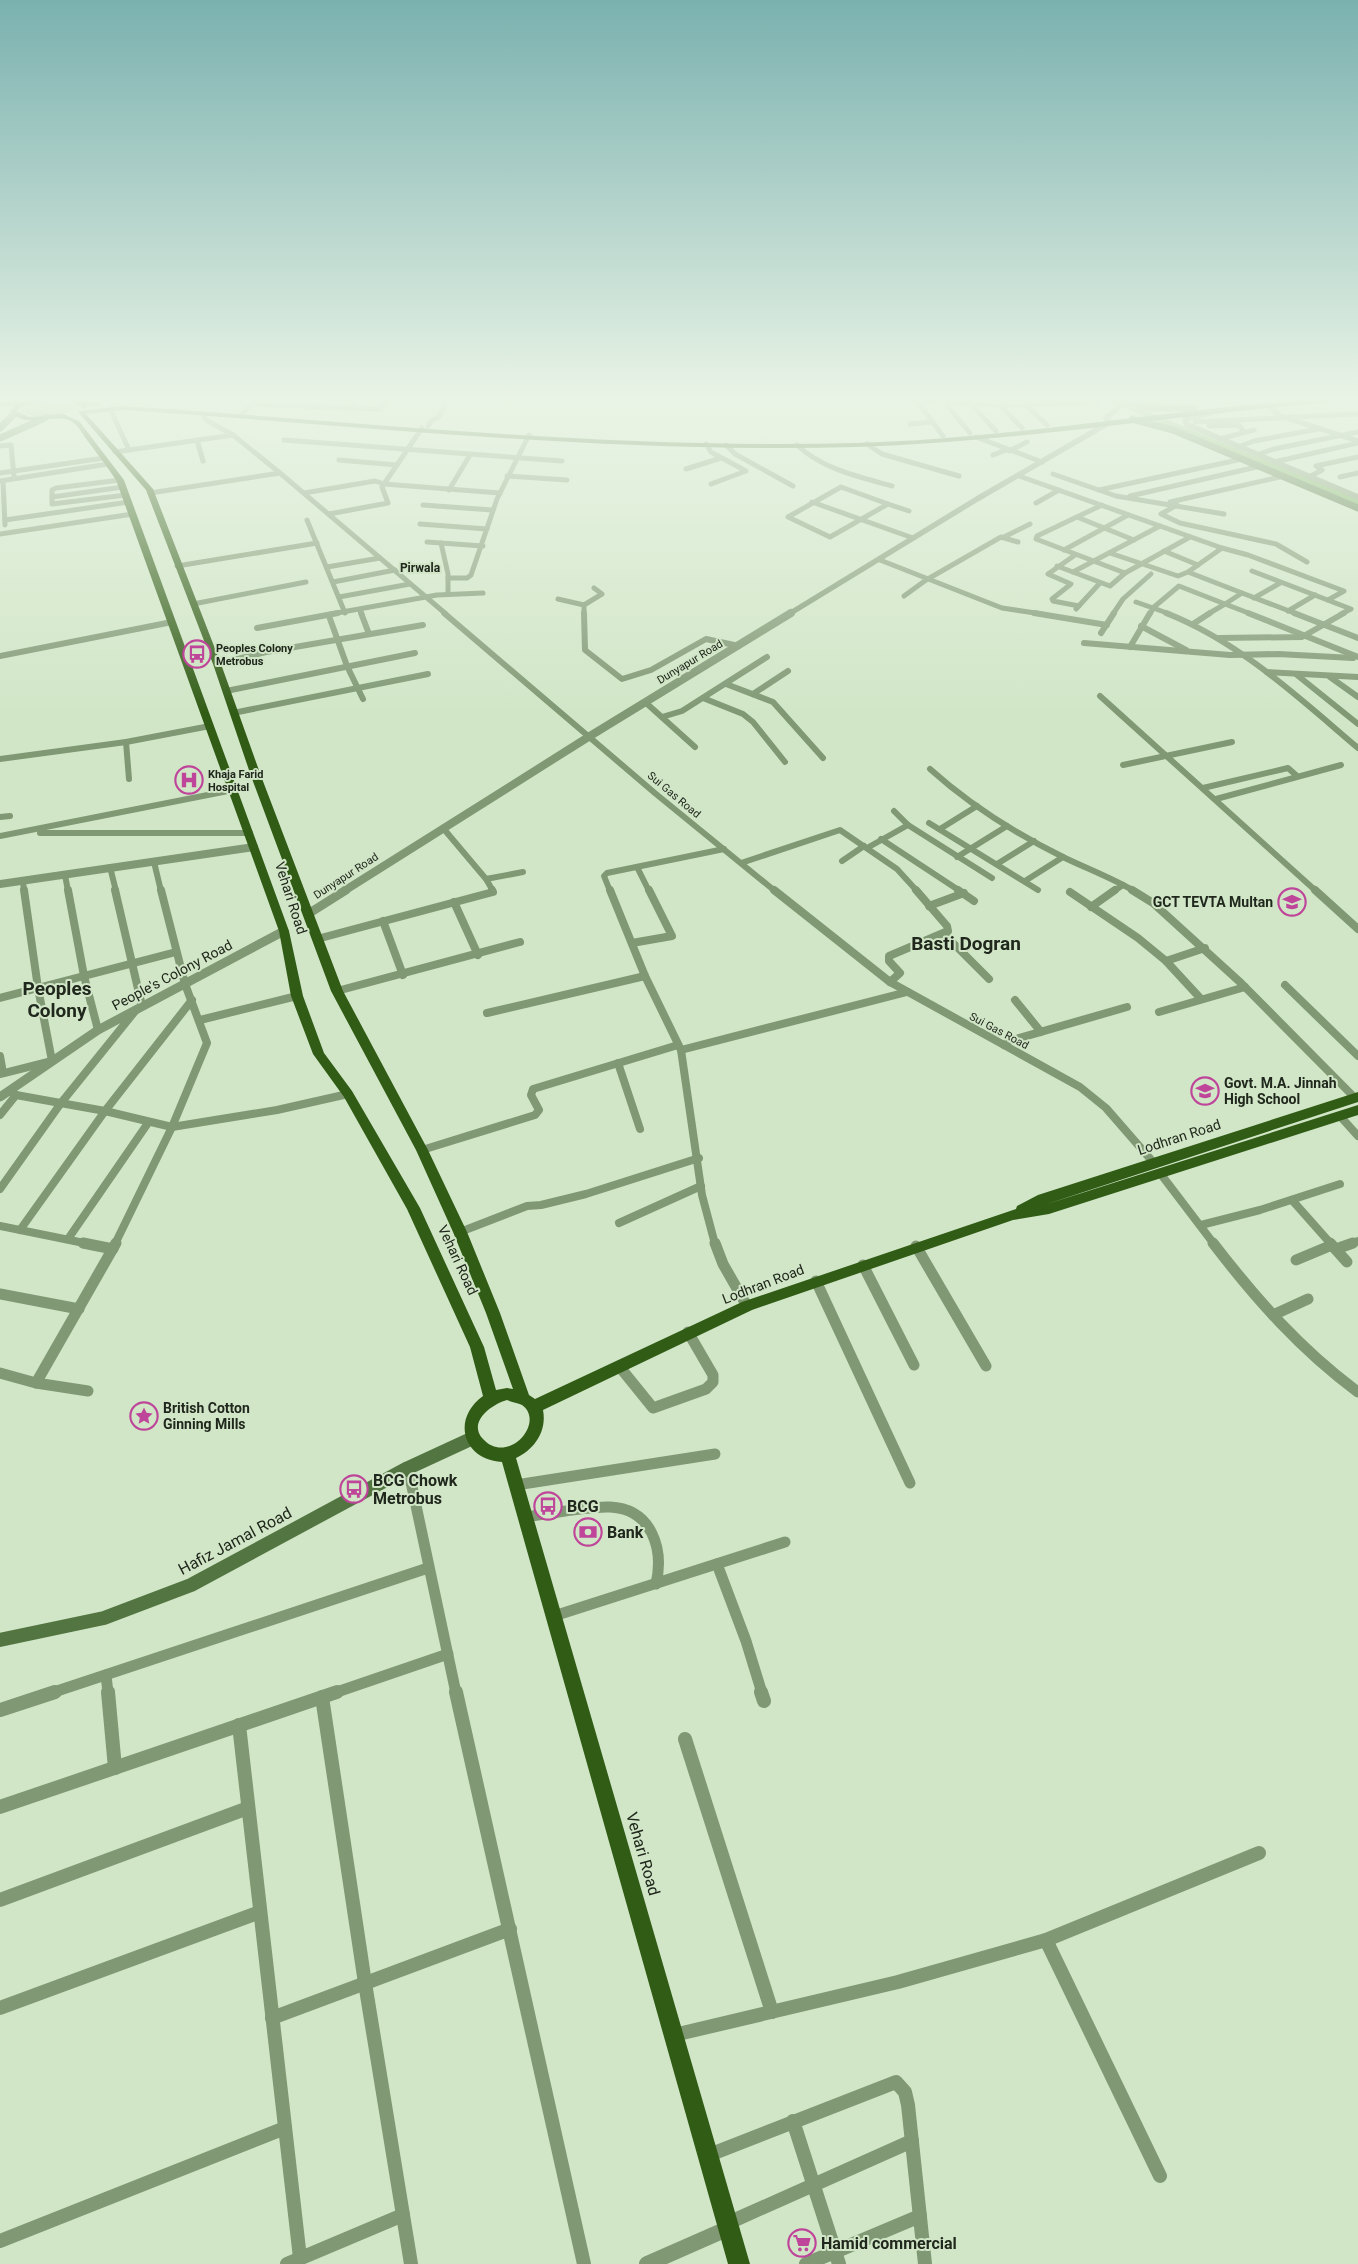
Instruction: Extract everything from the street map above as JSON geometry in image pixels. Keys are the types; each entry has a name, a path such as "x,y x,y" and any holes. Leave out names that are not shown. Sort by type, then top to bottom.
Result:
{"main road":[{"name":"Vehari Road","path":"128,502 250,833 284,931 297,996 320,1054 348,1094 391,1167 438,1260 477,1348 491,1398"},
{"name":"Vehari Road","path":"153,502 217,664 233,713 337,991 422,1150 460,1232 528,1403"},
{"path":"1343,502 1358,508"},
{"name":"Lodhran Road","path":"1157,1167 1340,1116 1357,1102"},
{"name":"Lodhran Road","path":"528,1403 619,1366 747,1306 1013,1214 1049,1209 1157,1167 1357,1102"},
{"path":"508,1394 528,1403 538,1416 534,1436 523,1448 507,1454 487,1451 473,1438 471,1427 473,1415 480,1405 491,1398 508,1394"},
{"name":"Hafiz Jamal Road","path":"0,1640 104,1618 191,1585 408,1468 473,1438"},
{"name":"Vehari Road","path":"507,1454 739,2264"}],"street":[{"path":"3,502 3,534 133,514"},
{"path":"52,502 52,504 56,505 72,502"},
{"path":"3,519 78,502"},
{"name":"Sui Gas Road","path":"314,502 724,849 862,962 907,992 1004,1044 1094,1096 1157,1167 1273,1315 1300,1345 1355,1386"},
{"path":"329,514 387,502"},
{"path":"448,578 470,577 483,546 496,502"},
{"path":"889,503 862,520 830,537 788,518 812,502 862,520 913,538"},
{"path":"885,502 909,511"},
{"name":"Dunyapur Road","path":"308,914 645,702 975,502"},
{"path":"1090,502 1222,548 1248,555 1344,591 1328,600"},
{"path":"1156,502 1224,514"},
{"path":"1165,503 1171,502"},
{"path":"423,505 492,510"},
{"path":"1178,505 1161,514 1180,523 1276,544 1307,562"},
{"path":"1102,506 1037,536 1036,539 1125,573"},
{"path":"1064,550 1128,515"},
{"path":"1077,517 1134,540"},
{"path":"307,520 345,613"},
{"path":"420,524 487,529"},
{"path":"904,596 926,580 970,554 1002,536 1004,537 1030,524"},
{"path":"1074,572 1160,526"},
{"path":"1004,537 1018,542"},
{"path":"1057,566 1110,586 1125,573 1190,537"},
{"path":"427,542 483,546"},
{"path":"178,566 317,543"},
{"path":"441,543 448,578 448,594"},
{"path":"1110,553 1178,576 1188,572 1222,548"},
{"path":"1164,552 1198,565"},
{"path":"1076,555 1057,566 1048,574 1071,586 1052,599 1077,608 1100,583"},
{"path":"327,567 380,558"},
{"path":"880,560 926,580 1002,608 1107,625"},
{"path":"333,582 395,570"},
{"path":"1252,571 1358,612"},
{"path":"1188,572 1358,638"},
{"path":"1101,633 1123,599 1151,574"},
{"path":"192,604 306,582"},
{"path":"1254,598 1280,583"},
{"path":"339,597 410,584"},
{"path":"1130,647 1154,607 1179,586 1358,657"},
{"path":"558,598 584,605 602,594 594,588"},
{"path":"257,628 448,594 483,593"},
{"path":"1193,624 1242,593"},
{"path":"1288,611 1315,595"},
{"path":"1136,602 1154,607 1193,624 1245,655 1339,724 1358,748"},
{"path":"584,605 585,650 622,679 651,670 706,639 738,646"},
{"path":"1218,638 1304,636 1351,609"},
{"path":"360,610 369,634"},
{"path":"330,616 347,666 363,699"},
{"path":"0,656 172,622"},
{"path":"217,664 423,625"},
{"path":"1141,626 1189,652"},
{"path":"1084,643 1245,655 1358,657"},
{"path":"226,691 415,653"},
{"path":"662,717 682,711 768,658"},
{"path":"753,694 788,671"},
{"path":"1267,672 1330,677 1358,677"},
{"path":"233,713 428,674"},
{"path":"1296,675 1357,722"},
{"path":"1330,677 1358,697"},
{"path":"726,684 773,702 823,758"},
{"path":"1100,696 1358,929"},
{"path":"703,698 743,714 753,722 785,762"},
{"path":"645,702 695,747"},
{"path":"1339,724 1357,722"},
{"path":"0,759 126,742 210,726"},
{"path":"126,742 129,779"},
{"path":"1123,765 1232,742"},
{"path":"1216,799 1341,765"},
{"path":"1203,788 1288,768 1298,776"},
{"path":"930,769 977,806 1007,826 1063,857 1124,885 1153,903 1205,948 1245,987 1357,1102"},
{"path":"0,836 233,790"},
{"path":"940,829 977,806"},
{"path":"894,811 908,825 992,878"},
{"path":"0,817 10,816"},
{"path":"929,823 1038,890"},
{"path":"842,861 908,825"},
{"path":"957,857 1007,826"},
{"path":"318,939 493,892 486,879 443,828"},
{"path":"741,863 840,830 897,869 947,926 948,930 944,934 889,956 889,961 900,973 890,982"},
{"path":"20,833 250,833"},
{"path":"881,839 974,901"},
{"path":"997,864 1034,841"},
{"path":"0,884 254,847"},
{"path":"724,849 607,873 604,876 645,976 679,1047 709,1227 723,1264 747,1306"},
{"path":"1025,881 1063,857"},
{"path":"36,1383 113,1249 172,1127 207,1043 185,984 154,862"},
{"path":"632,943 672,936 637,867"},
{"path":"0,1189 61,1103 139,1008 110,868"},
{"path":"486,879 523,872"},
{"path":"65,875 84,976 98,1030"},
{"path":"0,1056 2,1074 52,1062 38,988 23,881"},
{"path":"1091,907 1124,885"},
{"path":"1070,892 1138,938 1166,962 1201,999"},
{"path":"929,906 964,893"},
{"path":"454,902 478,955"},
{"path":"383,921 403,975"},
{"name":"People's Colony Road","path":"0,1097 13,1093 52,1062 98,1030 284,931"},
{"path":"944,934 989,979"},
{"path":"337,991 478,955 520,942"},
{"path":"1166,962 1205,948"},
{"path":"0,998 176,952"},
{"path":"487,1013 645,976"},
{"path":"1285,985 1358,1056"},
{"path":"1159,1012 1245,987"},
{"path":"422,1150 539,1113 530,1095 533,1089 679,1047 907,992"},
{"path":"200,1020 297,996"},
{"path":"20,1230 105,1111 192,1000"},
{"path":"1015,1000 1040,1032"},
{"path":"1004,1044 1127,1006"},
{"path":"618,1063 640,1129"},
{"path":"0,1115 13,1093 105,1111 172,1127 278,1110 348,1094"},
{"path":"1340,1116 1358,1136"},
{"path":"68,1239 148,1122"},
{"path":"460,1232 527,1206 541,1205 586,1194 699,1158"},
{"path":"1201,1225 1292,1200 1340,1184"},
{"path":"619,1223 702,1186"},
{"path":"1292,1200 1347,1262"},
{"path":"0,1226 113,1249"},
{"path":"1296,1260 1358,1241"},
{"path":"916,1246 986,1366"},
{"path":"863,1265 914,1365"},
{"path":"816,1281 910,1483"},
{"path":"0,1294 78,1309"},
{"path":"1273,1315 1308,1299"},
{"path":"619,1366 650,1407 653,1408 706,1389 713,1382 713,1374 688,1332"},
{"path":"0,1374 36,1383 88,1391"},
{"path":"516,1485 715,1454"},
{"path":"408,1468 428,1568 584,2264"},
{"path":"525,1517 610,1507 624,1508 642,1520 656,1536 661,1556 656,1584"},
{"path":"554,1616 785,1542"},
{"path":"717,1564 746,1641 764,1701"},
{"path":"0,1710 428,1568"},
{"path":"0,1807 448,1654"},
{"path":"106,1675 115,1768"},
{"path":"322,1697 365,1983 411,2264"},
{"path":"239,1725 285,2128 294,2261 402,2215"},
{"path":"685,1739 772,2012"},
{"path":"0,1900 248,1808"},
{"path":"674,2035 898,1982 1046,1940 1258,1853"},
{"path":"0,2008 260,1912"},
{"path":"272,2018 510,1929"},
{"path":"1046,1940 1160,2176"},
{"path":"708,2155 889,2083 896,2082 905,2092 925,2264"},
{"path":"793,2121 837,2258"},
{"path":"0,2241 285,2128"},
{"path":"647,2264 813,2185 912,2141"},
{"path":"806,2264 837,2258 920,2216"}],"place":[{"name":"Peoples Colony Metrobus","path":"197,654"},
{"name":"Khaja Farid Hospital","path":"189,780"},
{"name":"GCT TEVTA Multan","path":"1292,902"},
{"name":"Govt. M.A. Jinnah High School","path":"1205,1091"},
{"name":"British Cotton Ginning Mills","path":"144,1416"},
{"name":"BCG Chowk Metrobus","path":"354,1489"},
{"name":"BCG","path":"548,1506"},
{"name":"Bank","path":"588,1532"},
{"name":"Hamid commercial","path":"802,2243"}],"district":[{"name":"Pirwala","path":"420,568"},
{"name":"Basti Dogran","path":"966,943"},
{"name":"Peoples Colony","path":"57,999"}]}
